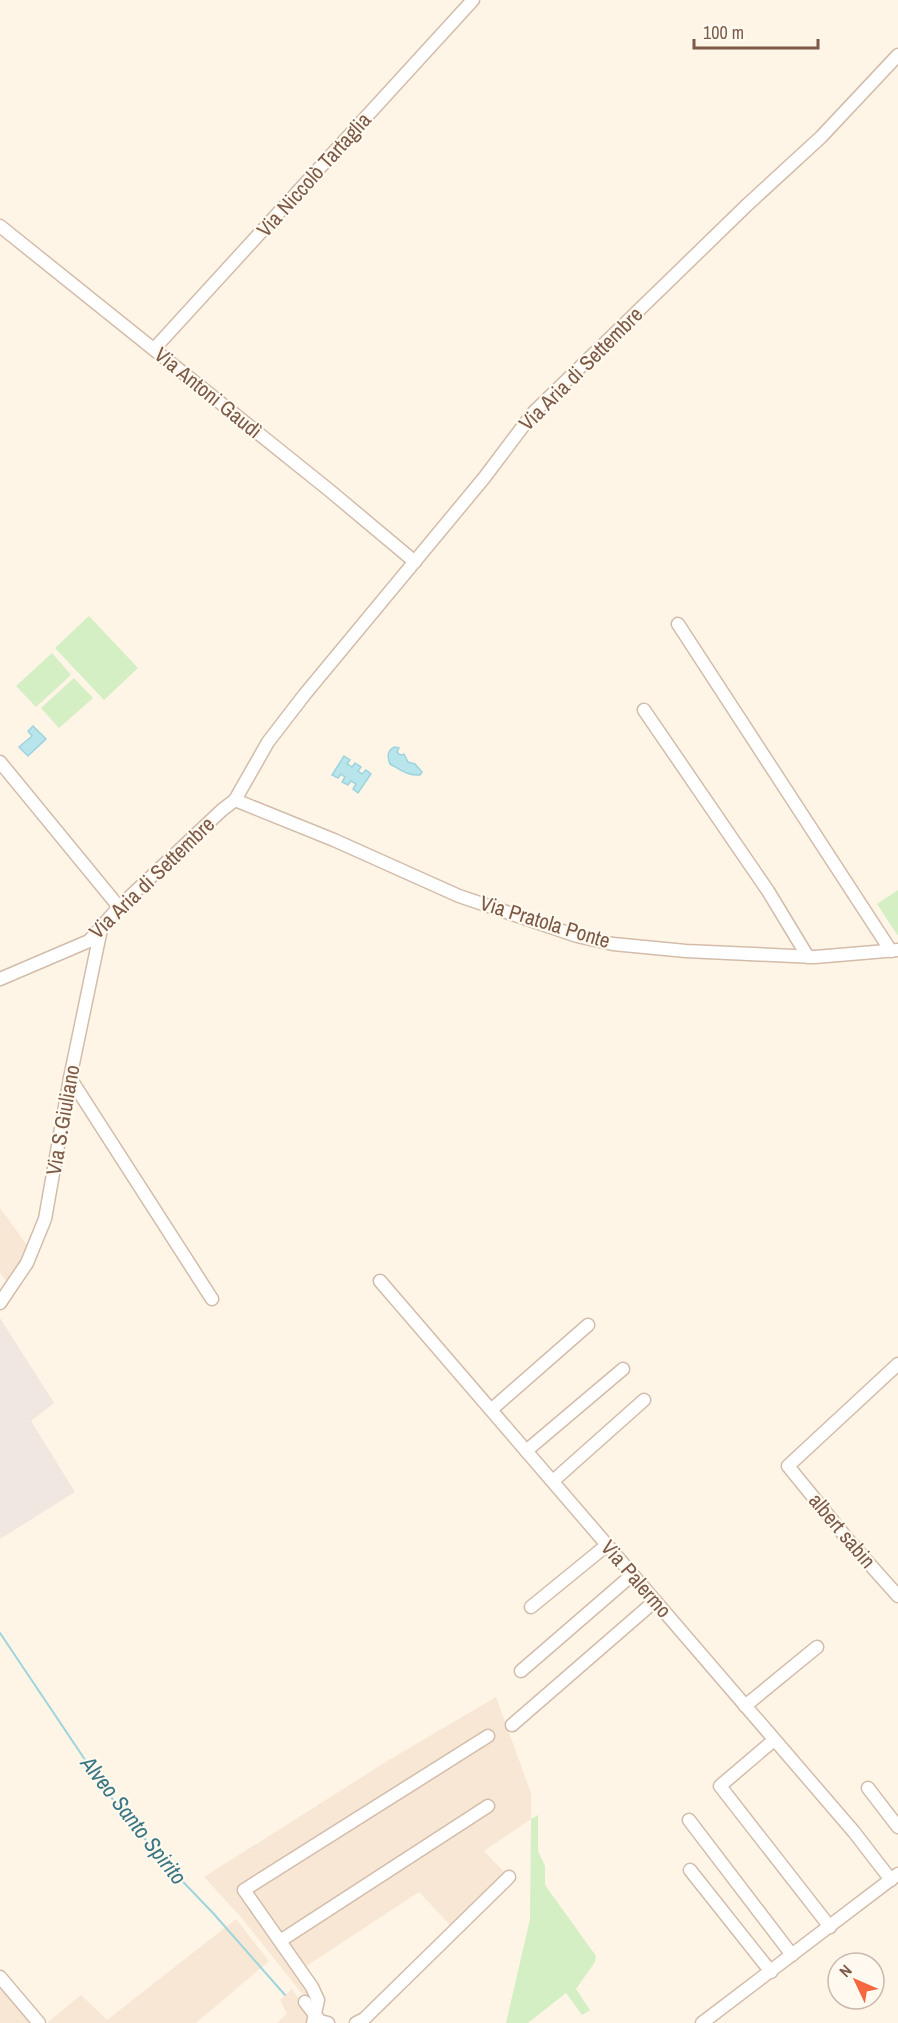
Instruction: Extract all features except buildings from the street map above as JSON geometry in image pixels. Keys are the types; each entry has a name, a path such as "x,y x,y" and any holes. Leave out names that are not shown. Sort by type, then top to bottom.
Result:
{"street":[{"name":"Via Niccolò Tartaglia","path":"154,349 473,0"},
{"name":"Via Aria di Settembre","path":"0,979 89,941 119,907 222,810 241,803 268,742 359,627 484,478 533,412 747,205 821,137 898,55"},
{"name":"Via Antoni Gaudì","path":"0,226 414,562"},
{"path":"678,624 895,950"},
{"path":"644,710 768,891 808,957"},
{"path":"0,762 119,907"},
{"name":"Via Pratola Ponte","path":"241,803 334,840 459,896 577,936 613,944 686,951 808,957 895,950"},
{"name":"Via S.Giuliano","path":"0,1303 27,1263 45,1219 70,1078 102,928"},
{"path":"70,1078 212,1299"},
{"name":"Via Palermo","path":"380,1281 894,1877"},
{"path":"492,1409 588,1325"},
{"name":"albert sabin","path":"898,1364 788,1466 849,1541 898,1596"},
{"path":"526,1451 623,1369"},
{"path":"553,1481 644,1400"},
{"path":"531,1607 607,1545"},
{"path":"521,1671 632,1575"},
{"path":"512,1725 655,1601"},
{"path":"745,1706 817,1647"},
{"path":"313,2019 318,2000 312,1987 244,1890 488,1737"},
{"path":"774,1740 720,1786 830,1927"},
{"path":"868,1788 898,1827"},
{"path":"280,1941 488,1806"},
{"path":"689,1821 792,1955"},
{"path":"690,1870 771,1972"},
{"path":"356,2023 364,2019 509,1877"},
{"path":"702,2023 894,1877"},
{"path":"0,1977 39,2023"},
{"path":"305,2002 313,2019"},
{"path":"313,2019 328,2023"}],"shaded area":[{"path":"0,1208 30,1249 9,1285 0,1273"},
{"path":"0,1318 54,1403 31,1421 75,1492 0,1539"},
{"path":"496,1697 531,1793 531,1819 484,1851 507,1875 451,1926 419,1892 305,1967 323,1995 324,2001 319,2015 240,1916 204,1877 389,1760"},
{"path":"236,1919 269,1961 196,2023 47,2023 81,1995 107,2020"},
{"path":"0,1980 36,2023 0,2023"},
{"path":"292,1989 314,2021 313,2023 277,2023 287,2014 280,2000"}],"green space":[{"path":"89,616 138,668 104,700 55,648"},
{"path":"52,653 71,675 36,707 16,686"},
{"path":"74,678 93,698 59,728 41,708"},
{"path":"898,890 898,936 877,904"},
{"path":"538,1815 538,1851 545,1866 545,1885 596,1956 595,1962 576,1989 590,2010 582,2015 566,1993 528,2023 506,2023 530,1919 531,1819"}],"water":[{"path":"33,726 46,739 28,756 19,747 32,736 28,731"},
{"path":"395,747 399,748 397,752 400,755 404,754 408,762 415,764 422,772 420,775 408,774 390,764 388,754"},
{"path":"344,756 350,760 347,764 352,767 355,763 361,767 358,771 362,774 366,770 371,774 358,793 353,789 356,784 351,781 348,785 342,782 345,777 341,774 338,778 332,775"}],"waterway":[{"name":"Alveo Santo Spirito","path":"0,1633 106,1791 162,1860 213,1913 285,1995"}]}
